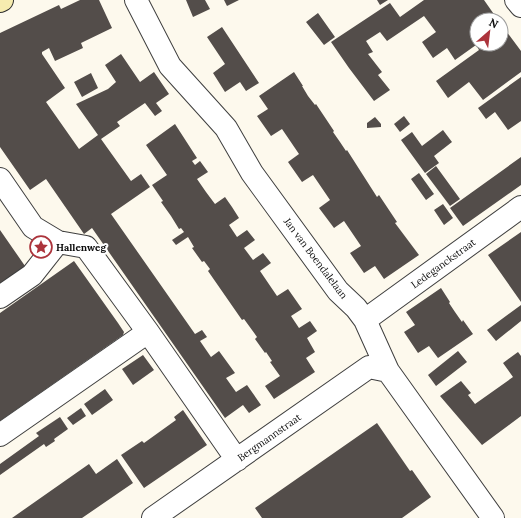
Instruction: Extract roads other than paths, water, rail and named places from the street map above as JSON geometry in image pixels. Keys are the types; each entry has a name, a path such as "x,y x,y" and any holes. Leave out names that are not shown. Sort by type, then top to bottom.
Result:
{"street":[{"name":"Jan van Boendalelaan","path":"136,0 170,66 226,128 252,173 338,291 356,308 365,320 388,371 493,518"},
{"path":"516,0 521,6"},
{"path":"0,179 33,227 58,242 86,247 148,332 237,460"},
{"name":"Ledeganckstraat","path":"365,320 521,207"},
{"path":"0,297 32,274 58,242"},
{"path":"0,435 148,332"},
{"name":"Bergmannstraat","path":"153,518 369,368 388,371"}],"place":[{"name":"Hallenweg","path":"41,247"}]}
